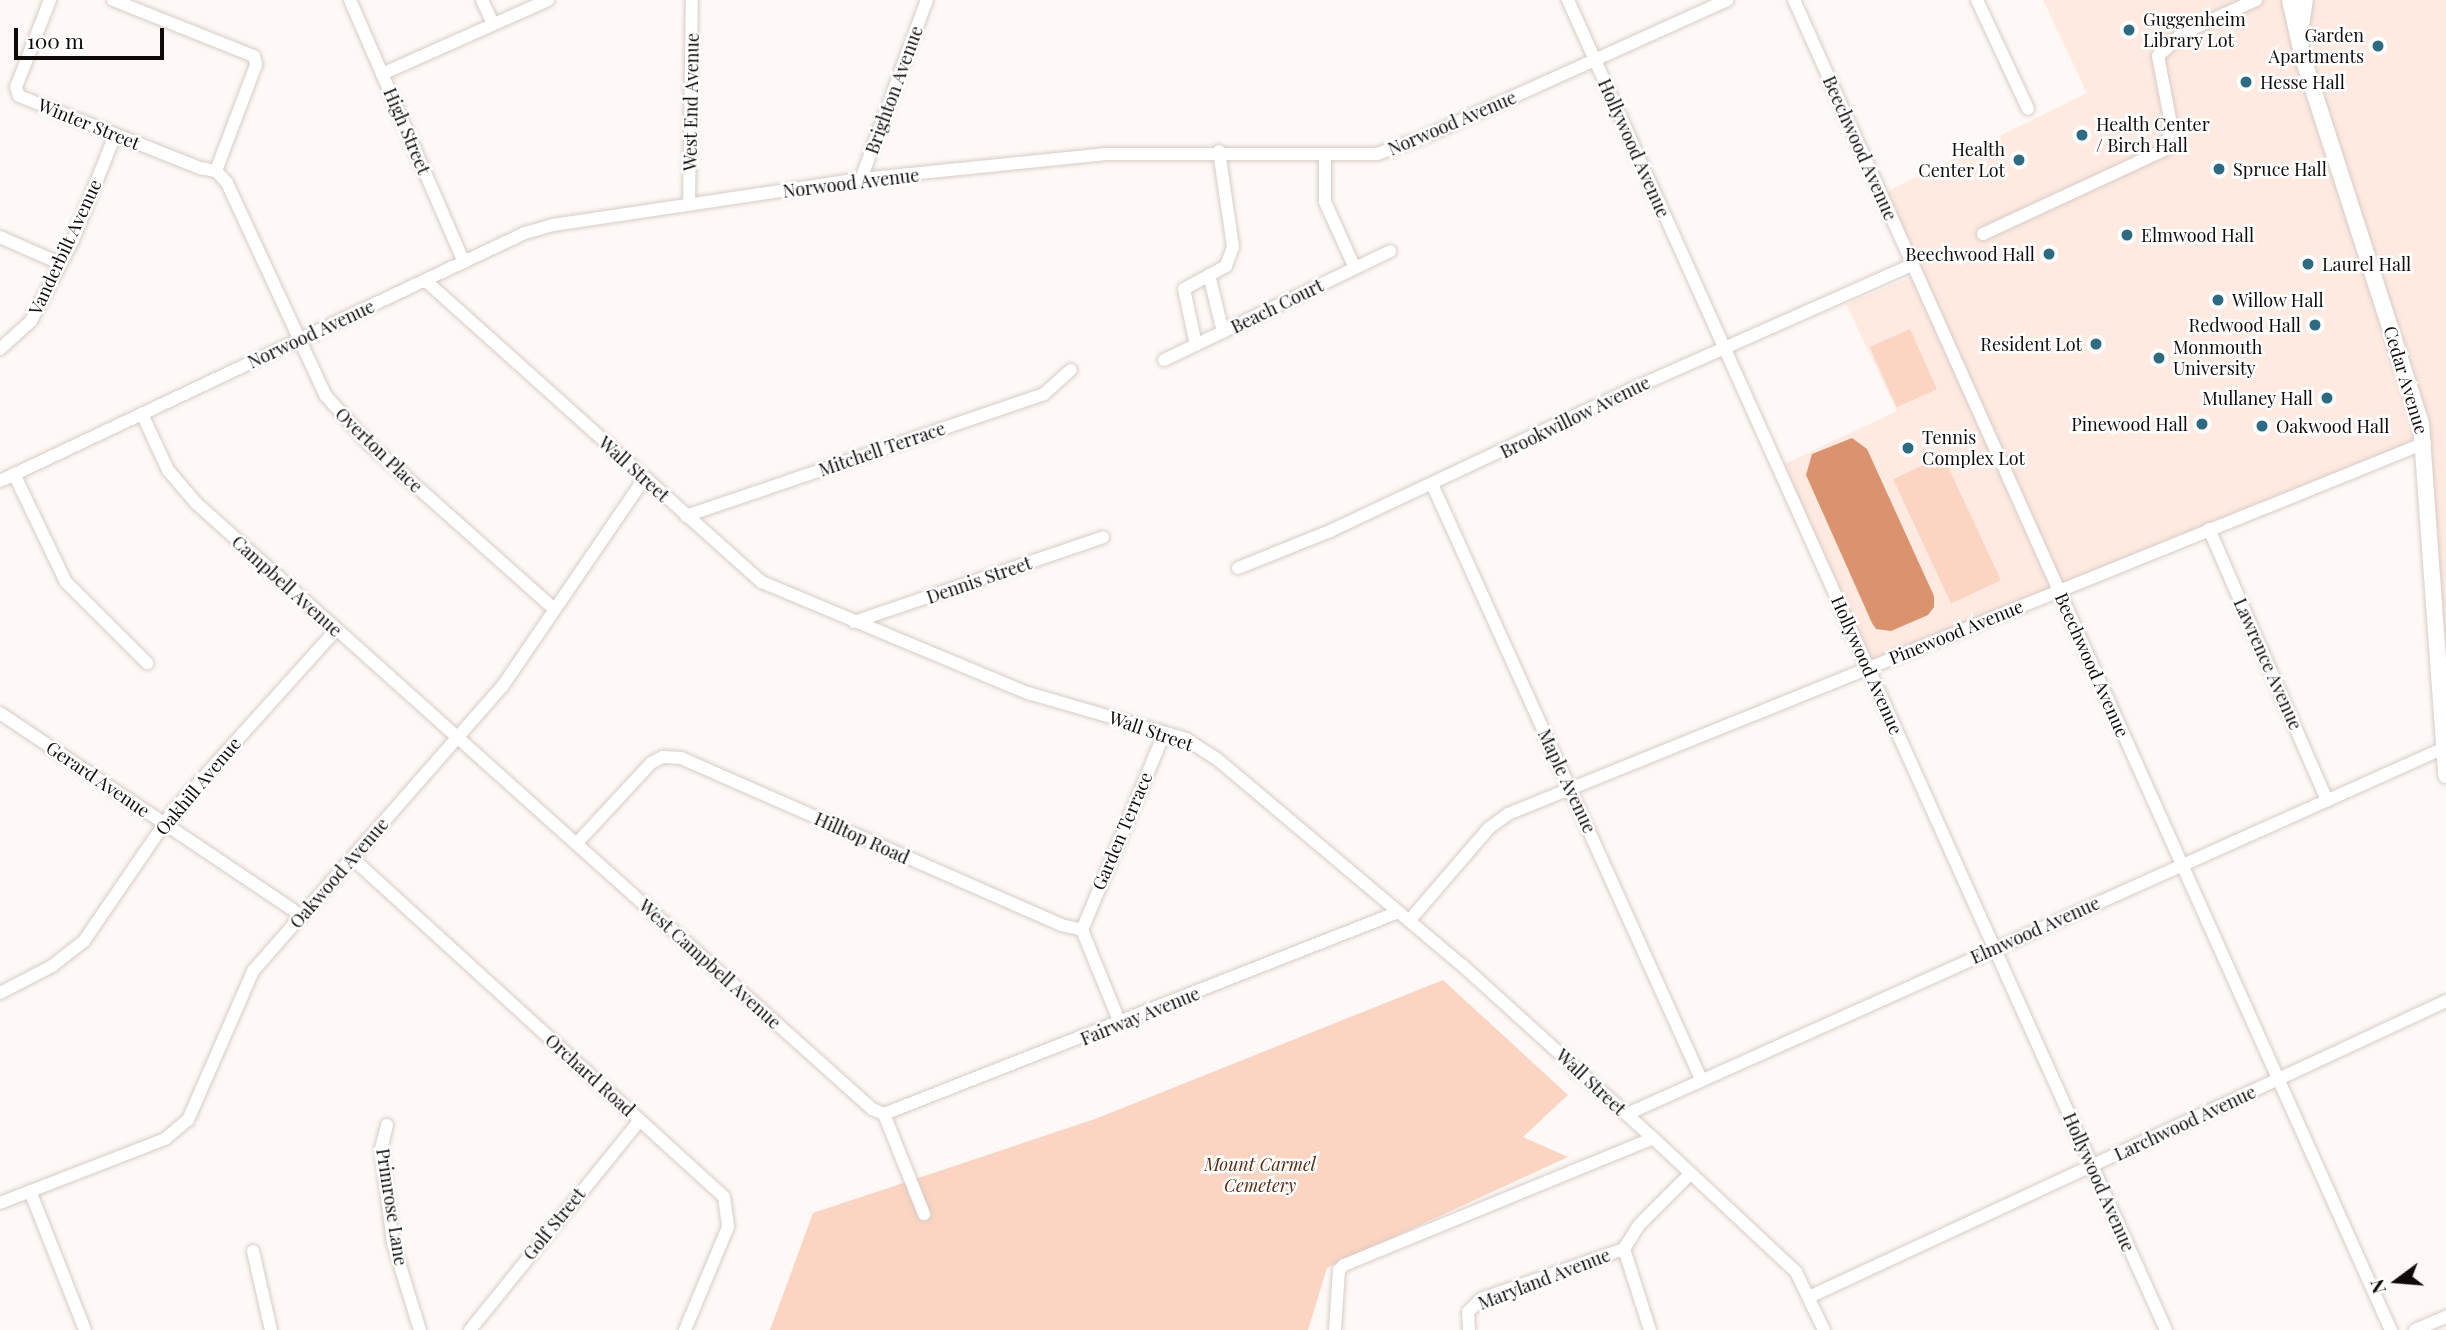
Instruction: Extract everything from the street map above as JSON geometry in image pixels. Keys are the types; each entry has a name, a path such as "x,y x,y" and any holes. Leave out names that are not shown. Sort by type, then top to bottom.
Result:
{"main road":[{"name":"Cedar Avenue","path":"2290,0 2299,40 2425,443 2446,775"},
{"path":"2299,40 2305,0"}],"street":[{"name":"Winter Street","path":"50,0 16,90 21,97 115,135 216,171"},
{"path":"113,0 256,59 216,171"},
{"name":"High Street","path":"351,0 464,262"},
{"path":"482,0 493,24"},
{"path":"382,74 548,0"},
{"name":"West End Avenue","path":"690,205 692,0"},
{"name":"Brighton Avenue","path":"861,179 927,0"},
{"name":"Hollywood Avenue","path":"1568,0 2166,1330"},
{"name":"Norwood Avenue","path":"0,481 464,262 553,225 861,179 1108,154 1325,154 1390,151 1728,0"},
{"name":"Beechwood Avenue","path":"1794,0 2391,1330"},
{"path":"1977,0 2028,108"},
{"path":"1983,234 2166,149 2171,124 2158,56 2183,33 2256,0"},
{"name":"Vanderbilt Avenue","path":"0,349 25,329 59,262 115,135"},
{"path":"1196,345 1184,289 1229,263 1233,247 1219,152"},
{"path":"1325,154 1325,202 1355,268"},
{"name":"Overton Place","path":"216,171 227,183 298,340 341,417 554,609"},
{"path":"0,237 59,262"},
{"name":"Beach Court","path":"1164,360 1390,251"},
{"name":"Brookwillow Avenue","path":"1238,568 1432,484 1724,347 1912,265"},
{"path":"1209,275 1223,332"},
{"name":"Wall Street","path":"426,281 762,582 1028,693 1192,742 1217,759 1396,913 1409,921 1627,1114 1796,1272 1824,1330"},
{"name":"Mitchell Terrace","path":"686,516 1044,394 1071,370"},
{"name":"Campbell Avenue","path":"142,414 183,490 458,738"},
{"name":"Pinewood Avenue","path":"1409,921 1493,824 1571,788 2425,443"},
{"path":"14,474 66,582 147,663"},
{"name":"Oakwood Avenue","path":"0,1203 165,1139 184,1125 199,1102 249,978 502,687 644,479"},
{"name":"Maple Avenue","path":"1432,484 1701,1079"},
{"name":"Lawrence Avenue","path":"2208,529 2327,800"},
{"name":"Dennis Street","path":"854,622 1103,537"},
{"name":"Oakhill Avenue","path":"0,993 52,966 84,941 165,823 336,629"},
{"name":"Gerard Avenue","path":"0,713 301,915"},
{"name":"Garden Terrace","path":"1082,930 1164,734"},
{"name":"West Campbell Avenue","path":"458,738 861,1100 884,1114"},
{"name":"Elmwood Avenue","path":"1627,1114 2444,747"},
{"name":"Hilltop Road","path":"577,843 651,763 676,757 1060,925 1082,930"},
{"name":"Orchard Road","path":"352,858 719,1191 728,1208 728,1227 685,1330"},
{"name":"Fairway Avenue","path":"884,1114 1396,913"},
{"path":"1082,930 1120,1023"},
{"name":"Larchwood Avenue","path":"1809,1297 2446,1001"},
{"path":"884,1114 924,1214"},
{"name":"Golf Street","path":"470,1330 640,1119"},
{"name":"Primrose Lane","path":"387,1125 381,1149 393,1243 419,1330"},
{"path":"1335,1330 1339,1270 1344,1265 1653,1138"},
{"name":"Maryland Avenue","path":"1469,1330 1468,1312 1480,1299 1625,1249 1639,1225 1690,1174"},
{"path":"30,1191 85,1330"},
{"path":"1625,1249 1650,1330"},
{"path":"253,1251 271,1330"},
{"path":"2415,1330 2446,1317"}],"shaded area":[{"name":"Monmouth University","path":"2043,0 2446,0 2446,730 2424,444 1868,668 1778,467 1897,411 1846,304 1916,275 1880,195 2087,93"},
{"path":"1852,438 1867,449 1934,596 1934,607 1928,615 1891,631 1876,629 1872,623 1806,475 1812,454"}],"green space":[{"path":"1910,329 1937,389 1897,407 1870,347"},
{"path":"1943,456 2001,580 1951,603 1893,479"},
{"name":"Mount Carmel Cemetery","path":"1443,980 1568,1095 1523,1137 1568,1157 1327,1268 1308,1330 770,1330 813,1213 1095,1119"}],"place":[{"name":"Guggenheim Library Lot","path":"2129,30"},
{"name":"Garden Apartments","path":"2378,46"},
{"name":"Hesse Hall","path":"2246,82"},
{"name":"Health Center / Birch Hall","path":"2082,135"},
{"name":"Health Center Lot","path":"2019,160"},
{"name":"Spruce Hall","path":"2219,169"},
{"name":"Elmwood Hall","path":"2127,235"},
{"name":"Beechwood Hall","path":"2049,254"},
{"name":"Laurel Hall","path":"2308,264"},
{"name":"Willow Hall","path":"2218,300"},
{"name":"Redwood Hall","path":"2315,325"},
{"name":"Resident Lot","path":"2096,344"},
{"name":"Monmouth University","path":"2159,358"},
{"name":"Mullaney Hall","path":"2327,398"},
{"name":"Pinewood Hall","path":"2202,424"},
{"name":"Oakwood Hall","path":"2262,426"},
{"name":"Tennis Complex Lot","path":"1908,448"}]}
